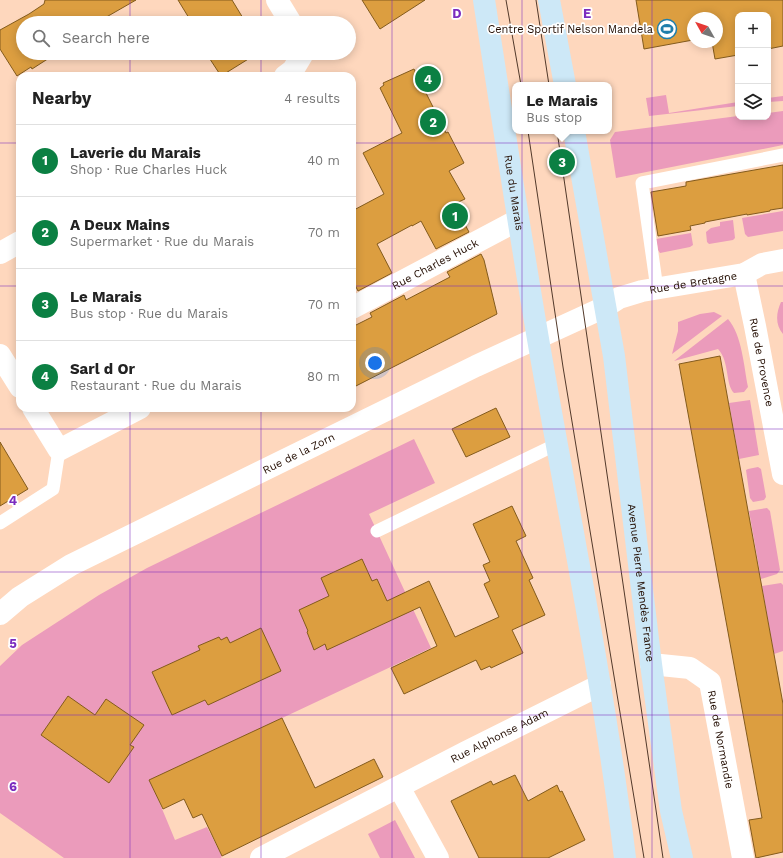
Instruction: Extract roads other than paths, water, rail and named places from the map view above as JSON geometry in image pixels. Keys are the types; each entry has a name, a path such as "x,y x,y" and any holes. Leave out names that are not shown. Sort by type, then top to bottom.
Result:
{"main road":[{"name":"Rue du Marais","path":"484,0 518,220 538,337"},
{"path":"549,0 564,82"},
{"path":"575,134 605,308"},
{"name":"Avenue Pierre Mendès France","path":"605,308 614,356 651,664 671,811 682,858"},
{"path":"538,337 600,685 617,794 625,858"}],"street":[{"path":"276,0 286,16"},
{"path":"290,72 299,60"},
{"name":"Rue Charles Huck","path":"356,306 518,220"},
{"path":"0,253 16,244"},
{"name":"Rue de Bretagne","path":"605,308 619,298 642,291 744,274 762,264 783,260"},
{"name":"Rue de Provence","path":"744,274 757,334 783,474"},
{"name":"Rue de la Zorn","path":"0,614 20,597 71,565 469,369 605,308"},
{"path":"0,355 16,381"},
{"path":"35,412 59,450 132,412"},
{"name":"Rue de Normandie","path":"651,664 690,668 710,682 743,858"},
{"name":"Rue Alphonse Adam","path":"261,858 466,752 600,685"},
{"path":"399,787 438,858"}],"lane":[{"path":"657,289 642,183 783,155"},
{"path":"378,532 557,444"},
{"path":"0,523 53,489 59,450"}],"tram line":[{"path":"506,0 520,82"},
{"path":"536,0 549,82"},
{"path":"528,134 563,367 644,858"},
{"path":"557,134 663,858"}],"place":[{"name":"Centre Sportif Nelson Mandela","path":"667,29"},
{"name":"Sarl d Or","path":"428,79"},
{"name":"A Deux Mains","path":"433,122"},
{"name":"Le Marais","path":"562,162"},
{"name":"Laverie du Marais","path":"455,216"}]}
